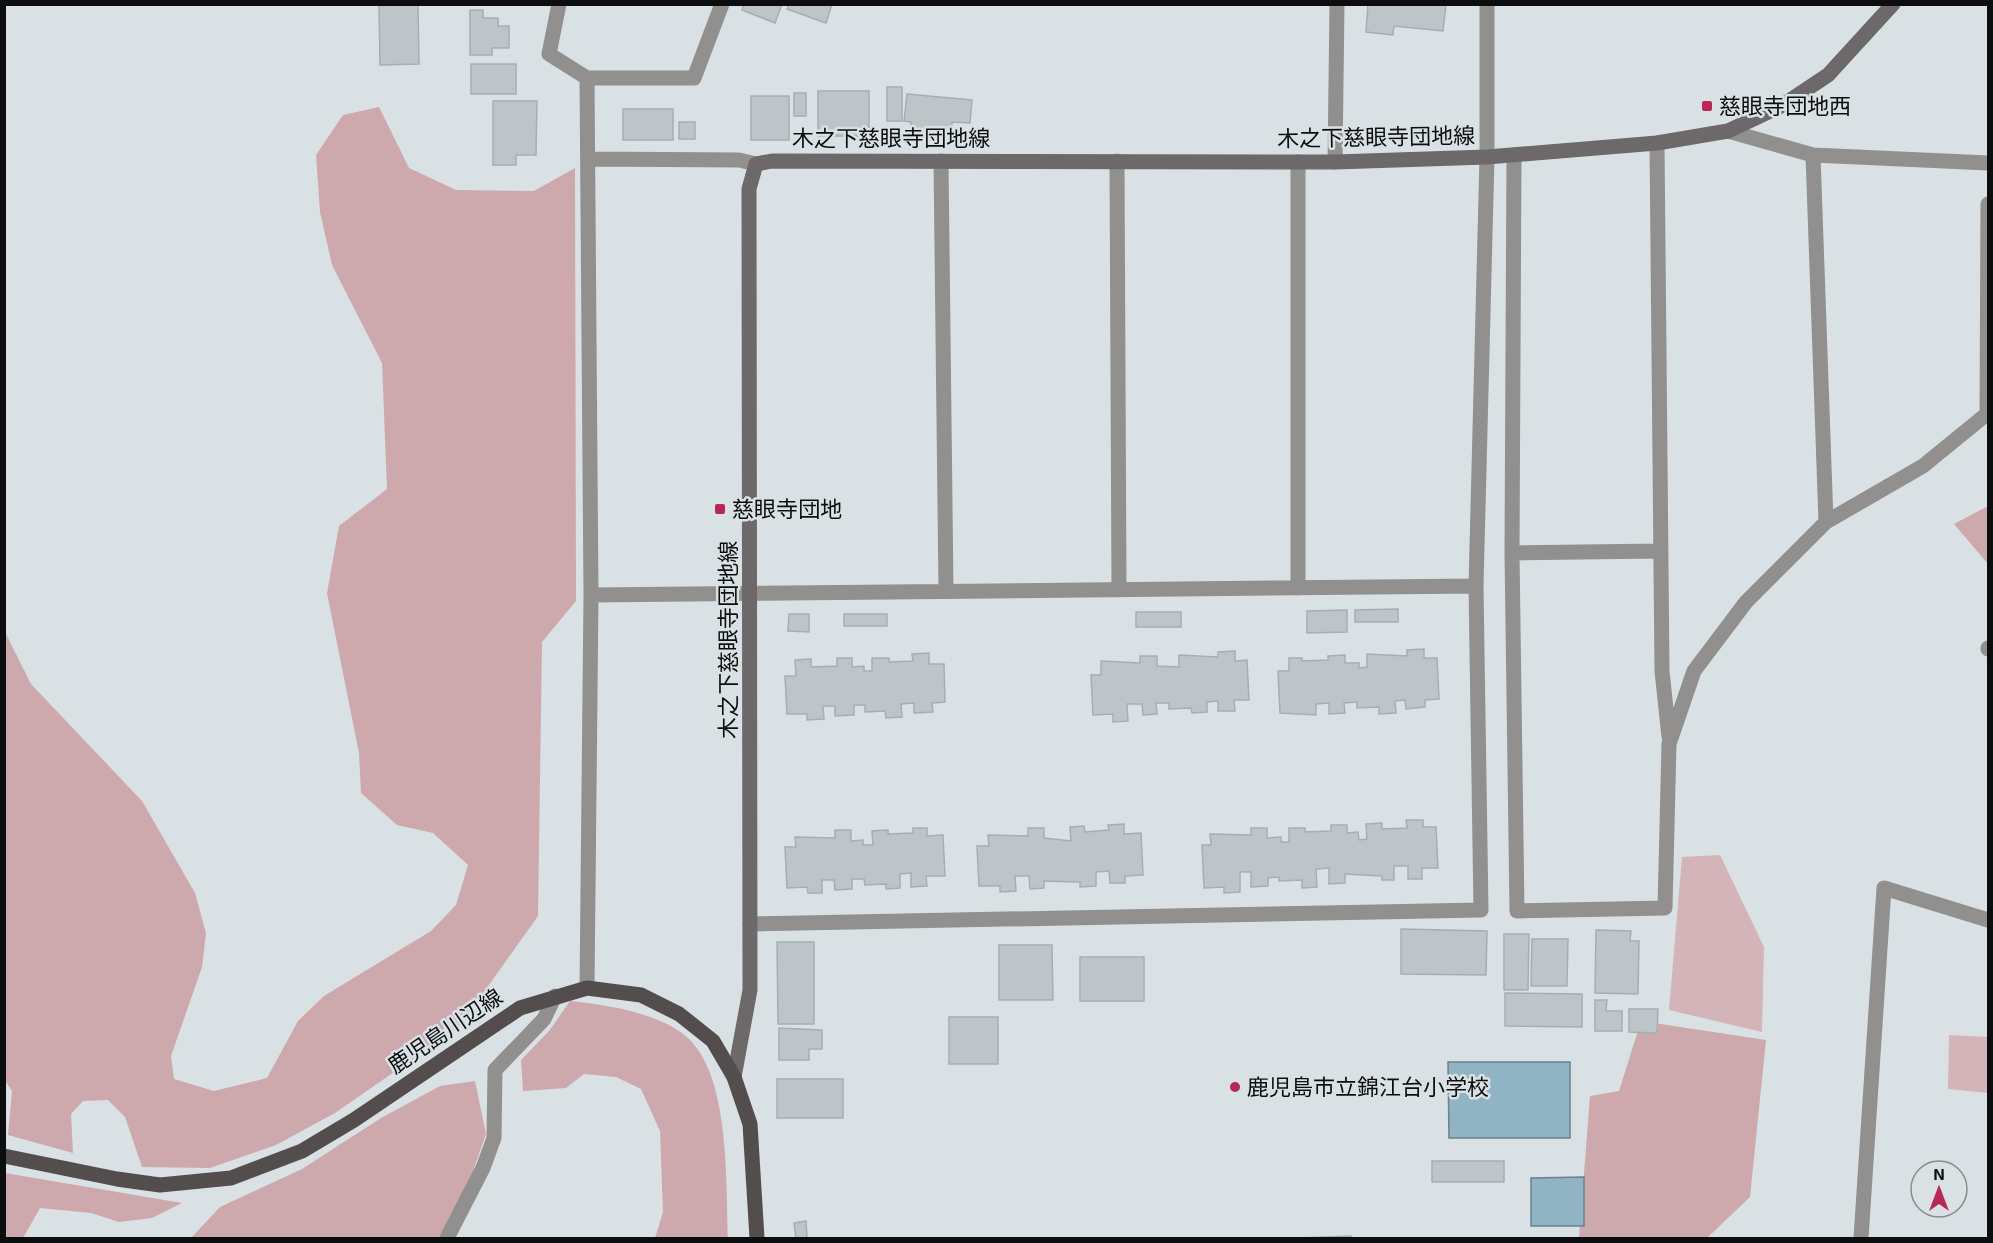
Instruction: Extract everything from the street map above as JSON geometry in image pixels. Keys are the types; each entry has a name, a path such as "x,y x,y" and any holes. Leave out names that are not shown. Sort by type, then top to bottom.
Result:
{"main road":[{"name":"鹿児島川辺線","path":"4,1156 117,1179 160,1185 231,1178 302,1151 354,1120 520,1008 587,988 641,995 679,1014 713,1041 734,1077 750,1124 757,1239"}],"street":[{"path":"559,4 549,54 587,78 694,78 722,4"},
{"path":"1335,162 1337,4"},
{"path":"750,924 1481,910 1476,586 1486,157 1487,4"},
{"name":"木之下慈眼寺団地線","path":"734,1077 750,990 749,189 756,165 772,161 1335,162 1486,157 1657,143 1728,131 1783,105 1828,75 1893,4"},
{"path":"587,78 590,159 591,595 587,988"},
{"path":"1728,131 1813,155 1989,163"},
{"path":"1514,155 1512,553 1517,911 1665,908 1669,744 1662,670 1657,143"},
{"path":"1813,155 1826,522"},
{"path":"590,159 739,160 756,165"},
{"path":"941,161 946,591"},
{"path":"1117,161 1119,590"},
{"path":"1298,162 1298,588"},
{"path":"1669,744 1694,671 1746,602 1826,522 1923,466 1988,414 1989,204"},
{"path":"1512,553 1660,551"},
{"path":"591,595 1476,586"},
{"path":"1862,1239 1884,888 1989,920"},
{"path":"447,1239 483,1168 494,1137 495,1070 544,1019 555,996"}],"shaded area":[{"path":"379,107 409,168 456,190 534,191 575,168 576,601 542,642 538,916 459,1027 335,1113 276,1145 210,1168 142,1167 125,1117 108,1100 83,1101 71,1114 73,1153 8,1135 12,1091 4,1079 5,632 31,684 142,801 195,893 206,933 202,967 171,1056 174,1079 214,1091 267,1078 298,1021 324,996 431,931 456,905 468,865 433,833 397,825 361,793 359,753 327,593 339,526 387,489 382,363 332,265 320,212 316,155 343,115"},
{"path":"1988,506 1988,564 1954,524"},
{"path":"1720,855 1764,947 1762,1032 1669,1010 1682,857"},
{"path":"570,1001 617,1008 665,1023 690,1040 703,1058 713,1080 723,1134 728,1238 655,1238 663,1212 660,1131 641,1089 616,1077 584,1074 566,1088 523,1091 521,1060 549,1031"},
{"path":"1641,1021 1766,1040 1750,1197 1707,1238 1579,1238 1590,1096 1619,1091"},
{"path":"1949,1035 1988,1037 1988,1093 1948,1089"},
{"path":"475,1081 486,1134 472,1174 440,1238 191,1238 220,1207 302,1169 381,1118 440,1086"},
{"path":"5,1173 182,1203 152,1218 119,1222 91,1213 40,1208 23,1238 5,1238"}],"water":[{"path":"1448,1062 1570,1062 1570,1138 1449,1138"},
{"path":"1584,1177 1584,1226 1531,1226 1531,1178"}],"building":[{"path":"379,4 418,4 419,64 380,65"},
{"path":"744,4 782,4 775,23 742,10"},
{"path":"789,4 832,4 826,23 787,9"},
{"path":"1368,4 1446,4 1443,31 1394,26 1393,35 1366,32"},
{"path":"470,10 483,10 483,18 498,18 498,26 509,26 509,48 492,48 492,55 470,55"},
{"path":"471,64 516,64 516,94 471,94"},
{"path":"887,87 902,87 902,121 887,121"},
{"path":"818,91 869,91 869,136 818,136"},
{"path":"794,93 806,93 806,116 794,116"},
{"path":"907,94 972,100 970,123 952,122 951,136 910,132 911,122 904,121"},
{"path":"751,96 789,96 789,140 751,140"},
{"path":"493,101 537,101 536,155 516,155 516,165 493,165"},
{"path":"623,109 673,109 673,140 623,140"},
{"path":"679,122 695,122 695,139 679,139"},
{"path":"1398,609 1398,622 1355,622 1355,610"},
{"path":"1347,610 1347,632 1307,633 1307,611"},
{"path":"1136,612 1181,612 1181,627 1136,627"},
{"path":"789,614 809,614 809,632 788,631"},
{"path":"844,614 887,614 887,626 844,626"},
{"path":"1424,649 1424,658 1437,658 1439,699 1425,700 1425,707 1406,709 1405,700 1395,701 1396,713 1379,714 1379,707 1357,708 1357,702 1344,703 1345,713 1329,714 1329,703 1316,704 1316,715 1280,713 1278,671 1289,671 1289,658 1302,658 1302,661 1328,660 1328,656 1345,655 1345,663 1359,663 1359,668 1367,667 1367,654 1407,656 1407,650"},
{"path":"1235,651 1235,661 1247,660 1249,700 1234,700 1235,711 1218,711 1218,701 1207,702 1207,712 1192,713 1191,708 1169,709 1169,703 1156,703 1157,714 1143,715 1142,704 1127,704 1128,721 1113,722 1113,714 1093,715 1091,675 1101,675 1101,661 1140,663 1140,656 1157,656 1157,666 1179,667 1179,655 1218,657 1218,652"},
{"path":"929,653 929,664 944,664 945,702 932,703 933,712 914,713 914,703 901,704 902,717 886,718 885,711 865,712 865,705 854,705 854,715 835,716 835,706 823,706 824,719 807,720 807,714 787,714 785,676 796,676 795,660 811,659 811,667 837,666 837,658 852,658 852,667 864,666 864,671 872,671 872,658 889,658 889,662 913,661 912,654"},
{"path":"1406,820 1423,820 1423,827 1436,827 1438,868 1422,868 1422,879 1408,879 1408,866 1394,866 1394,880 1382,880 1382,876 1345,874 1345,883 1329,884 1329,868 1316,869 1317,887 1302,888 1302,880 1279,881 1279,877 1268,878 1268,886 1251,887 1251,872 1240,872 1240,892 1224,893 1224,887 1204,888 1202,845 1211,845 1210,834 1251,835 1251,828 1267,828 1267,838 1281,837 1281,842 1289,842 1289,828 1305,828 1305,832 1331,831 1331,825 1347,825 1347,833 1358,832 1359,840 1367,839 1366,824 1382,823 1382,829 1407,828"},
{"path":"1124,824 1124,834 1141,833 1143,875 1125,876 1125,883 1110,883 1109,871 1096,872 1096,886 1080,887 1080,882 1044,881 1044,888 1030,889 1029,876 1015,876 1016,891 1000,892 1000,886 979,886 977,846 989,846 988,835 1028,836 1028,828 1044,828 1044,838 1071,841 1070,827 1084,826 1085,832 1109,830 1108,825"},
{"path":"913,828 927,828 927,836 943,835 945,876 926,876 927,886 911,887 911,873 900,874 900,888 886,889 886,884 865,885 864,879 852,879 852,889 835,890 834,880 822,880 822,893 808,893 807,887 787,888 785,847 796,847 795,837 835,838 835,830 851,830 851,841 863,840 863,845 873,845 872,831 888,830 888,834 913,833"},
{"path":"1401,929 1487,931 1486,975 1401,974"},
{"path":"1596,930 1631,931 1630,941 1639,941 1638,994 1595,993"},
{"path":"1504,934 1529,934 1528,990 1504,990"},
{"path":"1532,939 1568,939 1567,986 1531,986"},
{"path":"777,942 814,942 814,1024 778,1024"},
{"path":"999,945 1052,945 1053,1000 999,1000"},
{"path":"1080,957 1144,957 1144,1001 1080,1001"},
{"path":"1505,993 1582,994 1582,1027 1505,1026"},
{"path":"1595,1000 1607,1000 1606,1011 1622,1011 1622,1031 1595,1031"},
{"path":"1629,1009 1658,1009 1657,1033 1629,1032"},
{"path":"949,1017 998,1017 998,1064 949,1064"},
{"path":"779,1028 822,1030 822,1049 809,1049 809,1060 779,1060"},
{"path":"777,1079 843,1079 843,1118 777,1118"},
{"path":"1432,1161 1504,1161 1504,1182 1432,1182"},
{"path":"806,1221 807,1238 796,1238 794,1223"},
{"path":"1351,1236 1351,1238 1296,1238"}],"place":[{"name":"慈眼寺団地西","path":"1707,106"},
{"name":"慈眼寺団地","path":"720,509"},
{"name":"鹿児島市立錦江台小学校","path":"1235,1087"}]}
